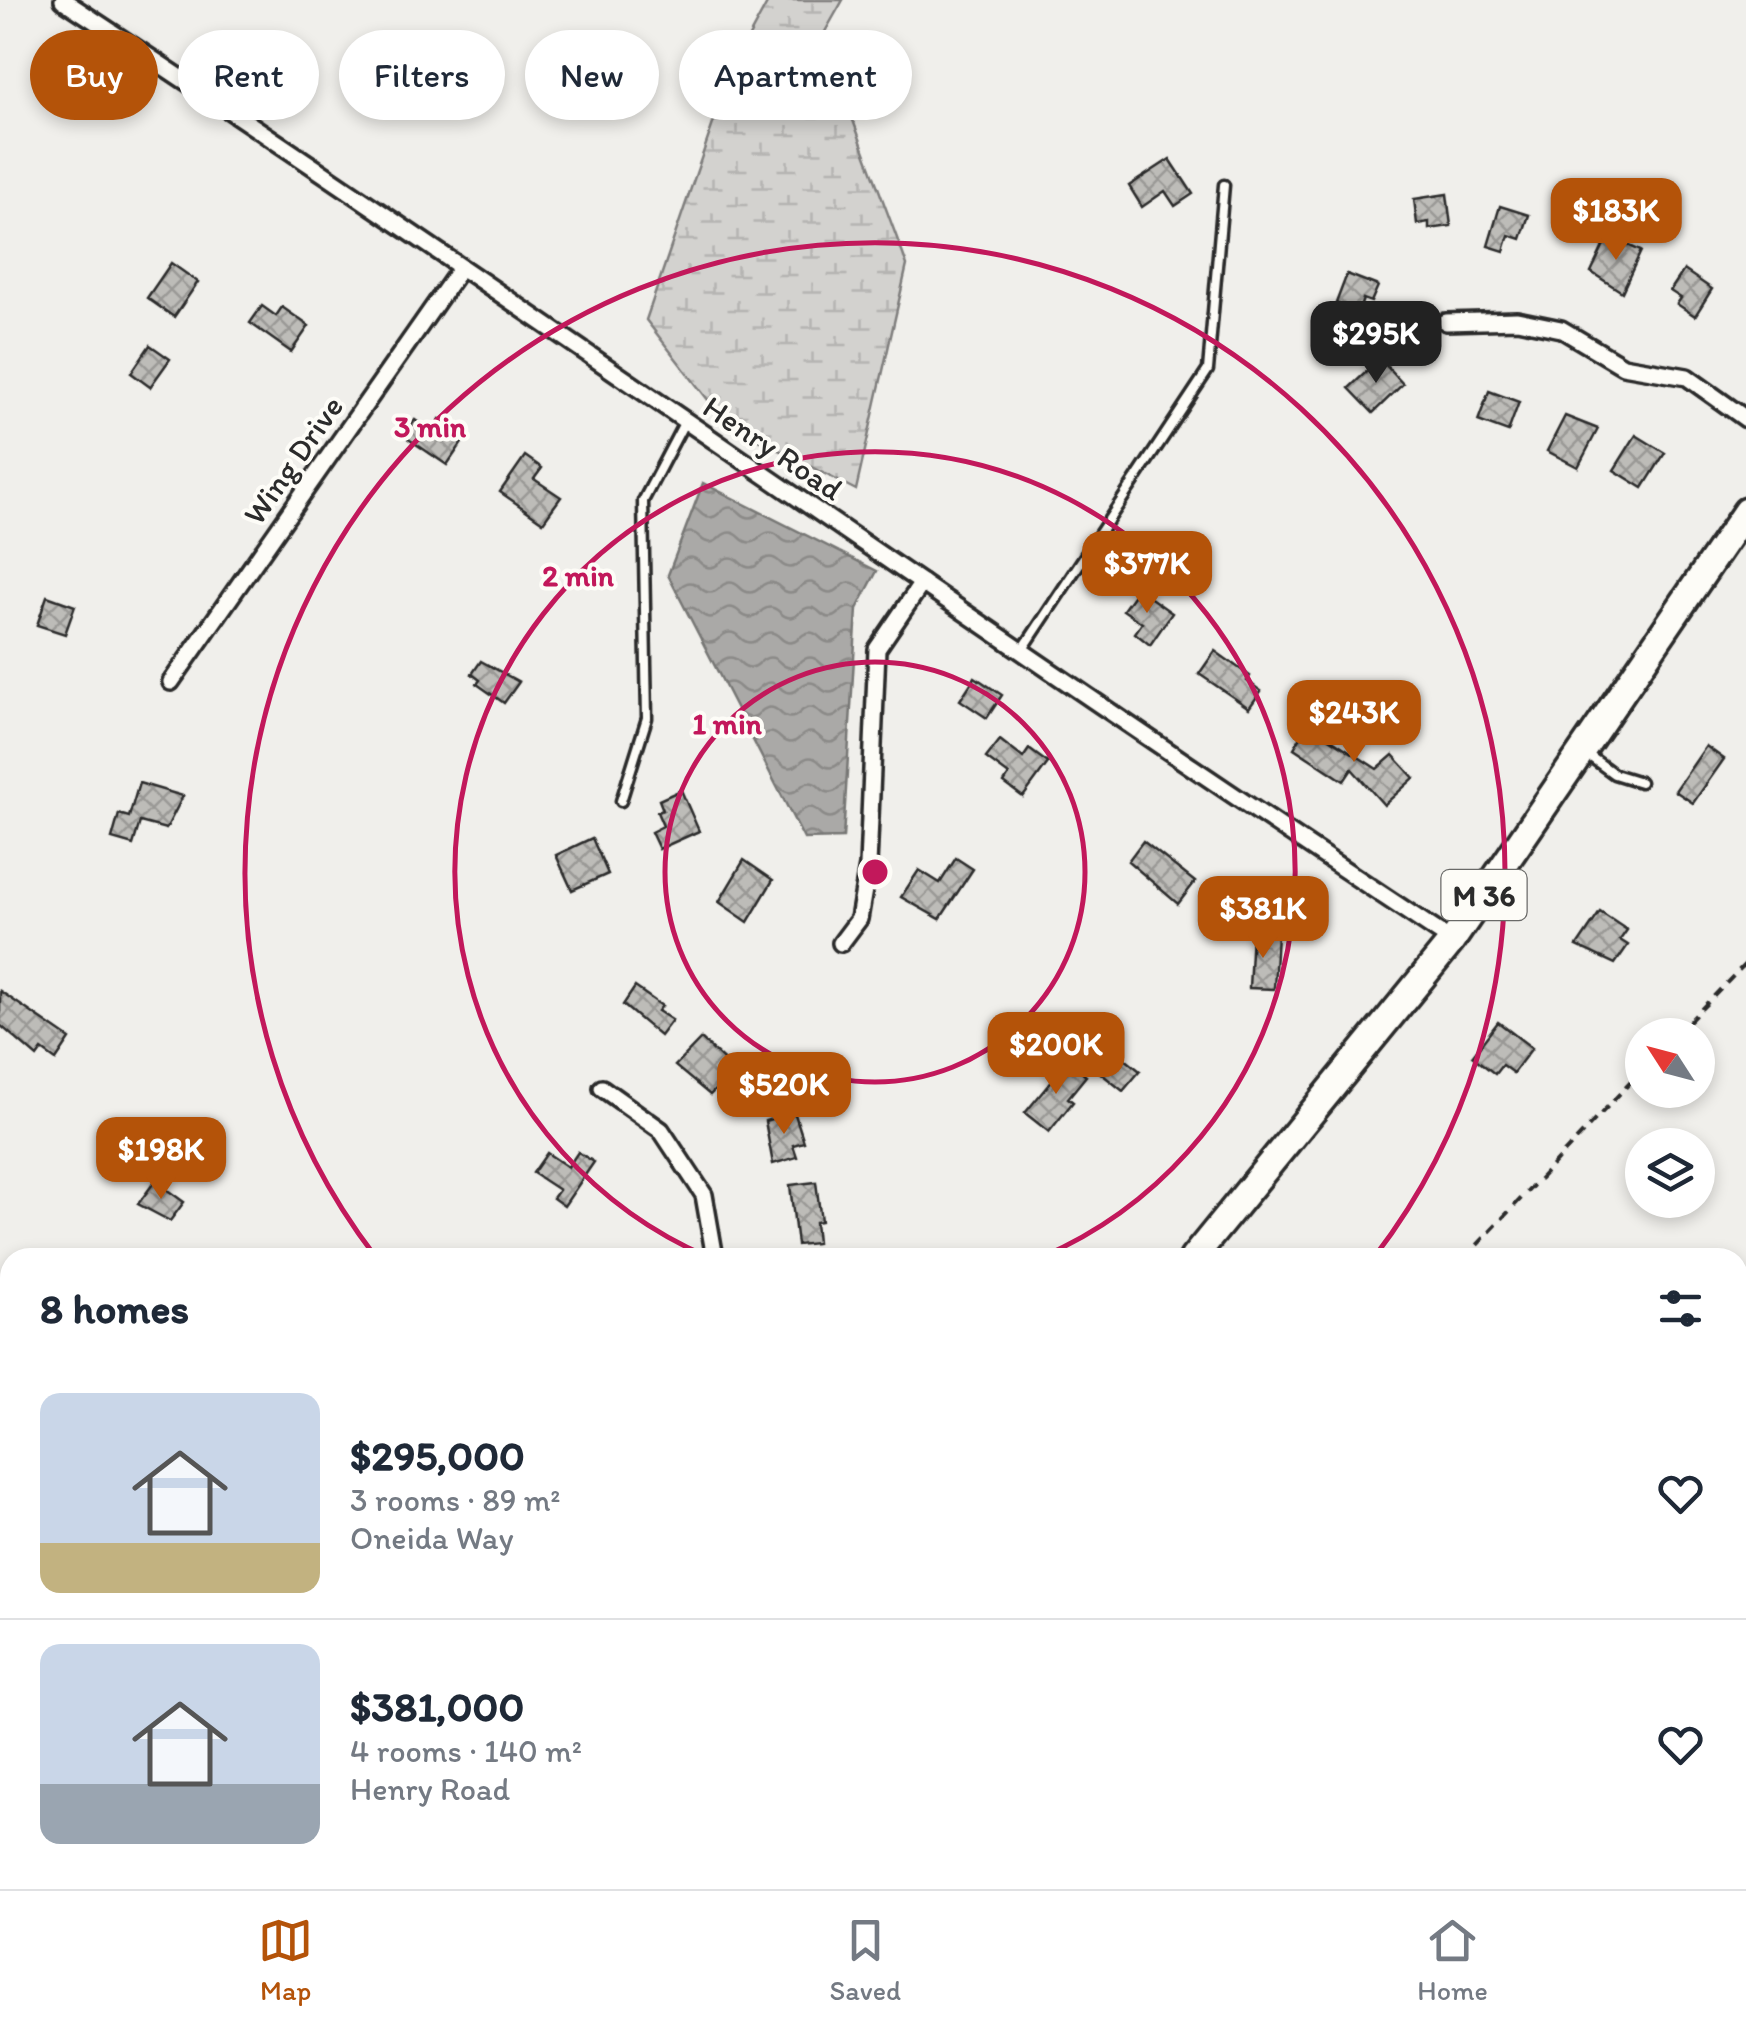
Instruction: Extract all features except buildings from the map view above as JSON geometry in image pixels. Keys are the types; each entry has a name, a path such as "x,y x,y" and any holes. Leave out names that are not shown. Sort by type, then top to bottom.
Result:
{"main road":[{"name":"M 36","path":"1201,1248 1452,940 1746,511"}],"street":[{"name":"Henry Road","path":"63,0 316,167 460,270 1021,652 1452,940"},
{"name":"Wing Drive","path":"171,682 460,270"},
{"path":"1446,322 1518,320 1561,328 1623,366 1687,377 1746,419"},
{"path":"842,943 859,919 868,866 877,649 922,583"},
{"path":"602,1088 661,1130 704,1196 713,1248"}],"lane":[{"path":"1021,652 1208,370 1224,185"},
{"path":"621,801 647,718 643,501 685,420"},
{"path":"1584,752 1614,774 1640,782"}],"path":[{"path":"1693,1018 1746,963"},
{"path":"1473,1248 1625,1088"}],"green space":[{"path":"769,0 843,0 826,30 753,30"},
{"path":"714,120 853,120 907,265 856,490 726,423 646,320"}],"water":[{"path":"703,483 877,571 857,609 843,838 804,839 668,575"}]}
